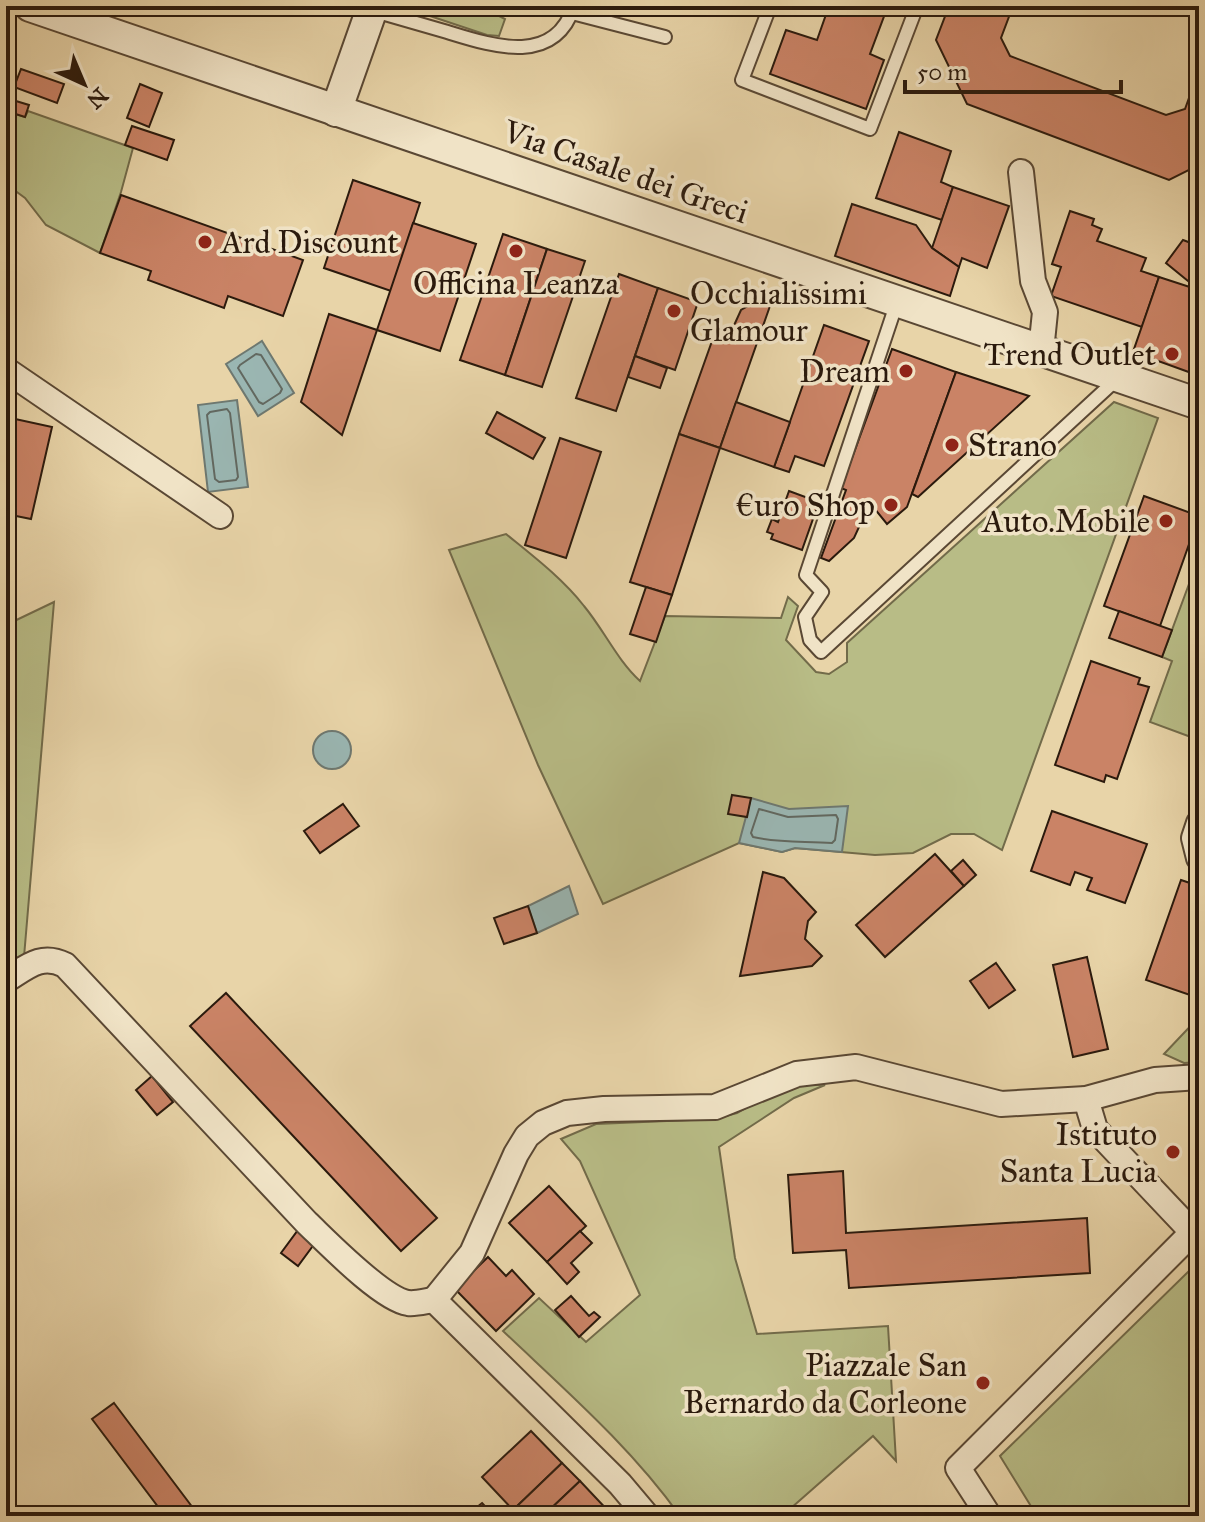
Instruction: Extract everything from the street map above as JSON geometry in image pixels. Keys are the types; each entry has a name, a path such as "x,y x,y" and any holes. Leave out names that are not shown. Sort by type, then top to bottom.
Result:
{"street":[{"name":"Via Casale dei Greci","path":"30,6 1199,404"},
{"path":"336,111 372,8"},
{"path":"1021,172 1033,281 1045,312 1041,351"},
{"path":"6,370 220,516"},
{"path":"1199,823 1194,838 1199,858"},
{"path":"6,980 38,959 54,960 65,965 307,1223 391,1296 407,1303 434,1300 472,1253 527,1136 543,1123 567,1113 604,1109 698,1110 715,1107 797,1074 856,1067 1001,1104 1086,1099 1155,1080 1199,1077"},
{"path":"989,1516 958,1468 1196,1236 1095,1129 1086,1099"},
{"path":"434,1300 620,1484 647,1516"}],"lane":[{"path":"769,9 742,80 870,129 917,6"},
{"path":"372,8 495,46 518,47 546,42 561,33 573,9 665,37"},
{"path":"897,302 806,575 822,592 805,617 810,640 821,652 1120,377"}],"green space":[{"path":"400,6 502,6 499,16 505,19 499,36 487,35"},
{"path":"6,111 25,117 28,111 133,148 100,253 46,225 25,198 6,184"},
{"path":"1114,402 1158,418 1002,850 974,834 951,834 913,853 875,855 795,848 782,852 739,843 603,904 538,765 449,550 506,534 575,596 640,681 665,616 781,618 788,597 798,606 786,640 816,672 829,674 847,662 847,643"},
{"path":"1199,557 1199,740 1150,722 1172,661 1162,657"},
{"path":"54,602 24,957 6,967 6,625"},
{"path":"1199,1017 1199,1062 1184,1063 1164,1054"},
{"path":"804,1084 825,1085 794,1098 719,1147 735,1258 757,1334 888,1326 896,1461 873,1436 782,1516 680,1516 618,1442 503,1331 539,1298 586,1342 640,1295 580,1161 561,1139 596,1124 714,1119 737,1113 760,1100"},
{"path":"1191,1269 1199,1277 1199,1516 1037,1516 1000,1456"}],"water":[{"path":"262,341 294,393 258,416 226,364"},
{"path":"237,400 248,487 208,492 198,405"},
{"path":"332,731 345,737 351,750 345,763 332,769 319,763 313,750 319,737"},
{"path":"751,798 789,809 848,806 842,852 795,848 782,852 739,843"},
{"path":"569,886 578,914 537,933 528,906"}],"building":[{"path":"829,6 872,6 886,11 870,54 884,60 866,109 770,74 786,30 817,40"},
{"path":"949,6 1013,6 1001,38 1010,56 1166,115 1185,109 1199,70 1199,165 1169,180 967,104 936,40"},
{"path":"21,69 64,84 57,103 14,87"},
{"path":"140,84 162,93 149,127 127,118"},
{"path":"6,98 29,105 25,117 6,111"},
{"path":"132,126 174,140 167,160 125,145"},
{"path":"899,132 951,151 941,182 953,187 942,220 876,198"},
{"path":"353,180 420,203 391,291 324,268"},
{"path":"953,187 1009,206 987,268 962,258 959,267 932,248"},
{"path":"121,195 303,260 283,316 228,296 224,308 148,280 151,271 100,253"},
{"path":"852,204 916,225 932,248 959,267 950,296 835,256"},
{"path":"1070,211 1094,219 1092,225 1102,229 1097,241 1146,258 1141,271 1159,277 1142,327 1051,296 1061,267 1052,264"},
{"path":"413,223 476,244 440,351 377,330"},
{"path":"503,234 547,249 505,375 460,360"},
{"path":"1183,240 1199,246 1199,290 1166,263"},
{"path":"547,249 585,261 542,387 505,375"},
{"path":"619,274 658,288 616,411 576,398"},
{"path":"1159,277 1199,290 1197,375 1133,352"},
{"path":"658,288 698,302 675,370 635,356"},
{"path":"755,302 770,306 720,448 679,434 717,327 731,332 741,310"},
{"path":"329,314 377,330 342,435 301,402"},
{"path":"824,325 869,341 824,466 795,456 789,472 774,467"},
{"path":"892,349 956,372 907,507 887,524 870,503 854,538 829,561 821,558 846,490 841,488"},
{"path":"635,356 667,368 660,388 628,377"},
{"name":"Strano","path":"956,372 1029,396 918,497 912,494"},
{"path":"736,402 790,422 774,467 720,448"},
{"path":"497,412 545,438 533,459 486,433"},
{"path":"6,417 52,427 31,519 6,514"},
{"path":"679,434 720,448 672,595 630,582"},
{"path":"560,438 601,452 566,558 525,545"},
{"path":"789,491 819,502 802,550 771,539 773,534 767,532 772,519 778,522"},
{"path":"1144,496 1199,516 1160,626 1104,606"},
{"path":"646,587 672,595 656,642 630,634"},
{"path":"1119,611 1172,630 1162,657 1109,638"},
{"path":"1091,661 1140,678 1138,684 1149,687 1117,779 1106,775 1104,782 1055,765"},
{"path":"732,795 751,798 747,817 728,814"},
{"path":"343,804 359,826 320,853 304,831"},
{"path":"1052,811 1147,844 1125,903 1087,890 1092,878 1075,872 1070,885 1031,871"},
{"path":"935,854 964,886 885,957 856,925"},
{"path":"963,860 976,875 964,886 951,871"},
{"path":"763,872 784,878 816,912 808,921 805,939 822,956 812,966 740,976"},
{"path":"1181,880 1199,886 1199,970 1190,995 1146,980"},
{"path":"528,906 537,933 504,944 494,918"},
{"path":"1087,957 1108,1049 1073,1057 1053,965"},
{"path":"996,963 1015,990 989,1008 970,981"},
{"path":"226,993 437,1218 401,1251 190,1026"},
{"path":"152,1076 173,1102 157,1115 136,1090"},
{"path":"843,1171 846,1233 1087,1218 1090,1273 849,1288 846,1250 793,1253 788,1175"},
{"path":"549,1186 586,1226 547,1262 509,1223"},
{"path":"298,1230 315,1243 298,1266 281,1253"},
{"path":"580,1231 592,1243 571,1263 579,1272 567,1284 547,1262"},
{"path":"488,1257 506,1276 512,1270 534,1294 496,1331 455,1289"},
{"path":"571,1296 589,1316 594,1312 600,1317 579,1337 555,1310"},
{"path":"114,1403 199,1516 165,1516 92,1419"},
{"path":"531,1431 562,1463 513,1510 482,1477"},
{"path":"562,1463 580,1481 543,1516 519,1516 513,1510"},
{"path":"580,1481 613,1516 543,1516"},
{"path":"482,1503 494,1516 466,1516"}],"place":[{"name":"Ard Discount","path":"205,242"},
{"name":"Officina Leanza","path":"516,251"},
{"name":"Occhialissimi Glamour","path":"674,311"},
{"name":"Trend Outlet","path":"1172,354"},
{"name":"Dream","path":"906,371"},
{"name":"Strano","path":"952,445"},
{"name":"€uro Shop","path":"891,505"},
{"name":"Auto.Mobile","path":"1166,521"},
{"name":"Istituto Santa Lucia","path":"1173,1152"},
{"name":"Piazzale San Bernardo da Corleone","path":"983,1383"}]}
